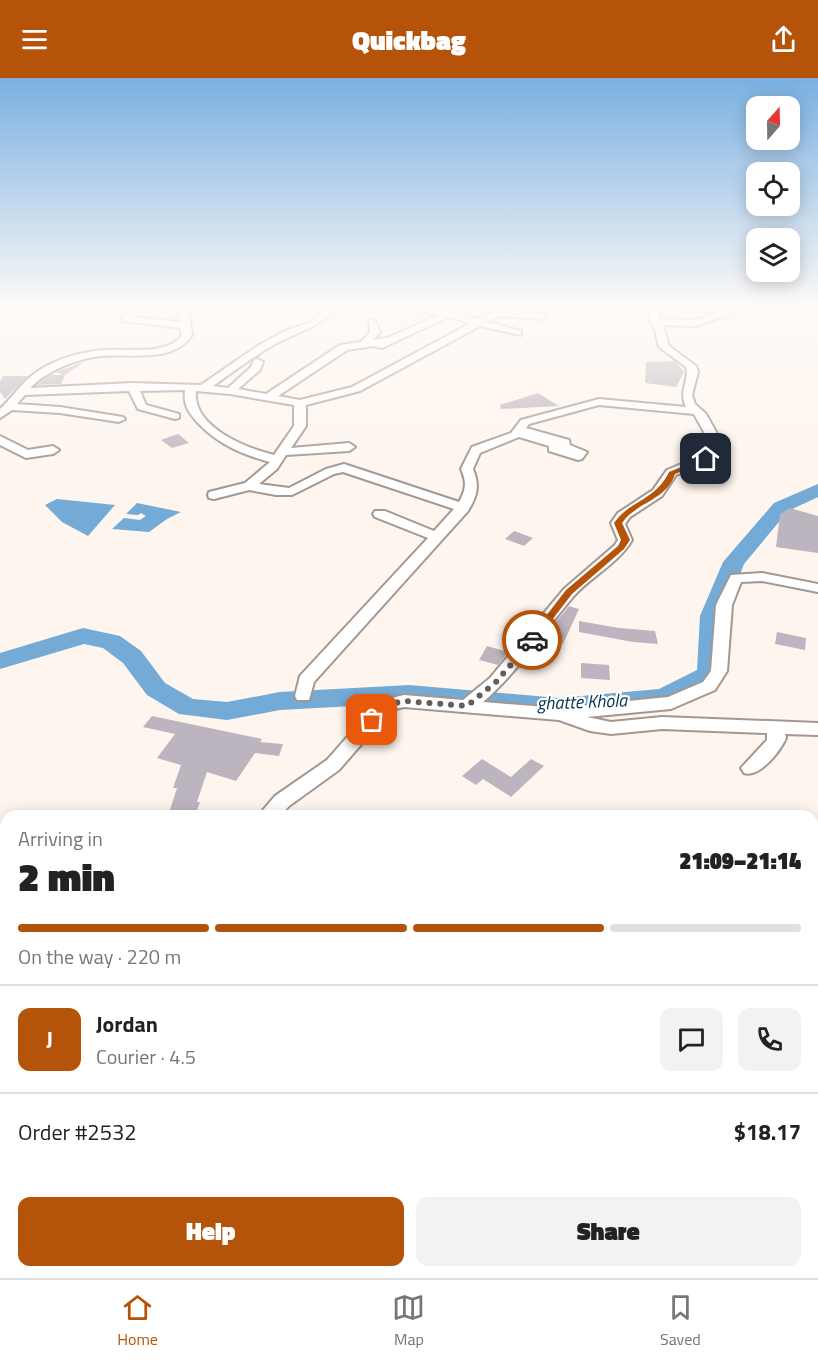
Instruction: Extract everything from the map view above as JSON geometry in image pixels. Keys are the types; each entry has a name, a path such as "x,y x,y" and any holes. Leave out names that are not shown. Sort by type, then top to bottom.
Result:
{"street":[{"path":"0,415 11,407 39,375 67,363"},
{"path":"237,363 196,388 188,403 215,436 229,445 280,456 349,447"},
{"path":"230,391 256,368 258,363"},
{"path":"269,397 319,363"},
{"path":"24,392 112,383 230,391 300,403 356,389 405,363"},
{"path":"686,363 693,372 687,395 694,411"},
{"path":"132,386 142,407 175,416"},
{"path":"249,486 280,456 300,426 300,403"},
{"path":"303,696 306,680 463,508 472,489 472,481 467,469 476,450 518,431 525,422 568,412 591,403 694,411 700,414 719,448 717,453 671,473 668,483 657,494 623,516 618,523 626,540 621,547 569,592 496,682 467,706"},
{"path":"11,407 60,410 119,419"},
{"path":"0,440 26,454 53,450"},
{"path":"214,495 249,486 285,492 328,472 344,468 463,508"},
{"path":"380,514 437,537"},
{"path":"274,810 282,801 333,765 385,705 404,701 559,714 671,703 709,686 719,671 724,604 736,578 762,577 818,588"},
{"path":"559,714 601,728 662,723 818,729"},
{"path":"750,768 775,743 777,738 774,728"}],"water":[{"path":"57,499 115,505 88,536 62,522 45,505"},
{"path":"137,503 181,512 149,532 112,529 124,518 140,520 146,516 141,513 126,514"}],"building":[{"path":"83,363 65,375 61,384 36,385 51,375 63,375 56,372"},
{"path":"646,363 677,363 684,372 676,387 645,383"},
{"path":"3,376 28,376 5,399 0,392 0,381"},
{"path":"538,393 559,406 501,409 500,405"},
{"path":"178,434 189,443 172,448 161,440"},
{"path":"790,508 818,516 818,553 776,547 780,514"},
{"path":"514,531 533,538 524,546 505,539"},
{"path":"569,606 579,609 563,644 542,639"},
{"path":"579,621 655,631 658,644 579,632"},
{"path":"777,632 806,638 805,650 775,644"},
{"path":"487,646 508,652 498,665 479,660"},
{"path":"581,663 609,665 610,680 581,678"},
{"path":"152,716 262,739 260,742 283,744 279,756 255,753 236,781 207,772 197,802 200,802 197,810 170,810 177,788 173,788 181,765 157,758 175,734 143,727"},
{"path":"482,759 511,777 531,759 544,766 511,797 483,779 476,785 462,776"}],"waterway":[{"name":"ghatte Khola","path":"0,661 83,636 111,642 132,657 156,689 188,708 227,711 280,701 409,694 559,707 664,697 709,674 712,616 734,562 781,507 818,490"}],"way so far":[{"path":"372,720 385,705 404,701 467,706 496,682 532,640"}],"route":[{"path":"532,640 569,592 621,547 626,540 618,523 624,518 623,516 657,494 668,483 671,473 706,459"}]}
